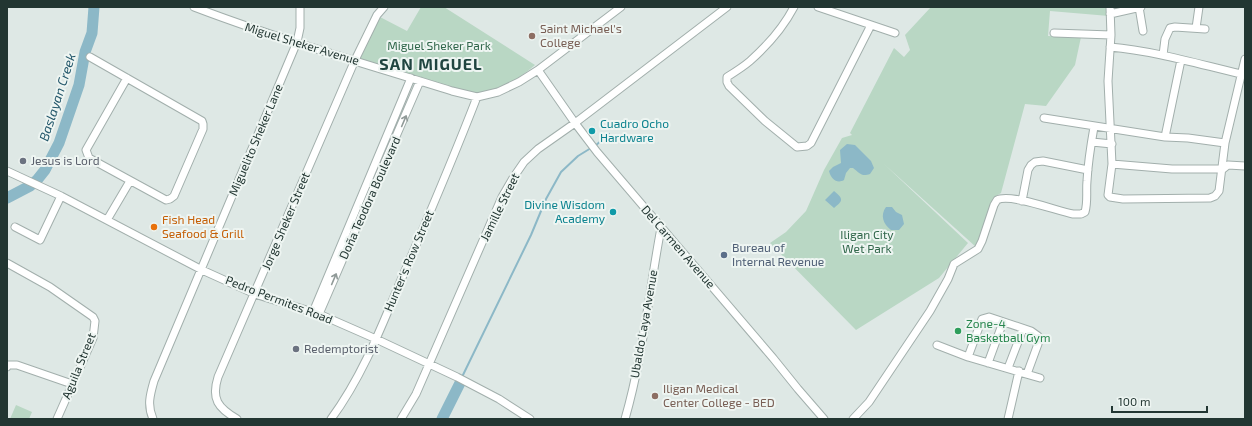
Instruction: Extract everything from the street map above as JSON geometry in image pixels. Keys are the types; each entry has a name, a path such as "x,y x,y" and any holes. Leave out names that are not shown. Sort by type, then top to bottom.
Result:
{"street":[{"name":"Miguel Sheker Avenue","path":"194,7 247,27 452,92 477,98 498,92 519,82 538,70 621,7"},
{"name":"Miguelito Sheker Lane","path":"153,419 149,410 149,398 154,382 297,42 300,28 300,7"},
{"name":"Jorge Sheker Street","path":"237,419 224,410 218,403 215,395 215,386 355,60 377,15 384,7"},
{"name":"Jamille Street","path":"401,419 416,394 502,198 524,162 538,149 575,123 726,7"},
{"path":"794,7 783,26 769,43 749,61 727,77 727,80 729,86 765,121 782,136 798,147 807,146 811,143 871,25"},
{"path":"818,7 895,33"},
{"path":"1143,31 1140,7 1110,11 1111,35 1108,81 1112,144 1112,164 1108,195 1110,197 1124,199 1210,198 1215,196 1219,191 1223,169 1222,160 1225,143 1245,59"},
{"path":"1196,28 1199,7"},
{"path":"1163,55 1167,32 1170,28 1175,26 1206,30"},
{"path":"1054,34 1111,35"},
{"path":"1110,47 1163,55 1241,74"},
{"path":"90,57 127,78 202,121 203,130 172,198 166,200 89,158 86,150 127,78"},
{"path":"1165,137 1182,60"},
{"name":"Del Carmen Avenue","path":"538,70 591,145 824,419"},
{"name":"Doña Teodora Boulevard","path":"316,313 411,78"},
{"name":"Doña Teodora Boulevard","path":"316,313 420,81"},
{"name":"Hunter's Row Street","path":"332,419 353,387 376,339 460,144 477,98"},
{"path":"1044,118 1165,137 1188,138 1225,143"},
{"path":"854,419 869,402 930,311 948,280 954,264 978,249 997,200 1005,198 1022,201 1073,214 1081,214 1085,212 1087,205 1088,170 1094,127"},
{"path":"1092,142 1112,144"},
{"path":"1022,201 1028,170 1034,162 1043,161 1088,170"},
{"path":"1112,164 1172,169 1223,169 1228,165 1245,166"},
{"name":"Pedro Permites Road","path":"7,171 61,196 202,270 255,294 316,313 457,377 499,399 530,419"},
{"path":"107,220 130,181"},
{"path":"15,227 40,240 61,196"},
{"name":"Ubaldo Laya Avenue","path":"625,419 630,402 645,323 661,228"},
{"name":"Aguila Street","path":"7,263 50,287 93,317 95,321 93,338 57,419"},
{"path":"968,357 982,318 989,317 1038,336 1039,339 1027,374"},
{"path":"988,363 1003,322"},
{"path":"1008,368 1023,329"},
{"path":"937,345 968,357 1040,378"},
{"path":"7,367 8,365 17,365 72,384"},
{"path":"1008,419 1019,372"}],"green space":[{"name":"Miguel Sheker Park","path":"421,7 444,7 535,65 511,83 503,87 495,90 464,92 359,59 380,17 407,31"},
{"name":"Iligan City Wet Park","path":"931,7 1108,7 1109,16 1050,11 1048,36 1081,37 1075,65 1046,106 1025,104 1001,193 993,198 976,247 884,164 968,243 939,278 856,330 770,243 786,232 806,211 824,170 842,138 852,135 850,133 894,48 904,57 910,50 905,35"},
{"path":"16,405 32,412 29,419 10,419"}],"water":[{"path":"847,144 855,145 871,161 874,168 870,174 865,175 853,168 850,168 846,173 844,180 837,181 831,176 829,171 841,163 840,150"},
{"path":"834,191 841,198 841,202 834,208 825,200"},
{"path":"886,207 892,207 896,212 902,215 904,224 899,230 891,230 884,222 883,213"}],"waterway":[{"name":"Baslayan Creek","path":"7,198 30,186 37,180 45,170 59,143 79,85 85,52 92,33 94,7"},
{"path":"595,146 609,134"},
{"path":"462,377 531,235 546,199 561,172 578,156 591,148"},
{"path":"442,419 460,383"}],"place":[{"name":"Saint Michael's College","path":"532,36"},
{"name":"Cuadro Ocho Hardware","path":"592,131"},
{"name":"Jesus is Lord","path":"23,161"},
{"name":"Divine Wisdom Academy","path":"613,212"},
{"name":"Fish Head Seafood & Grill","path":"154,227"},
{"name":"Bureau of Internal Revenue","path":"724,255"},
{"name":"Zone-4 Basketball Gym","path":"958,331"},
{"name":"Redemptorist","path":"296,349"},
{"name":"Iligan Medical Center College - BED","path":"655,396"}],"district":[{"name":"SAN MIGUEL","path":"431,64"}]}
